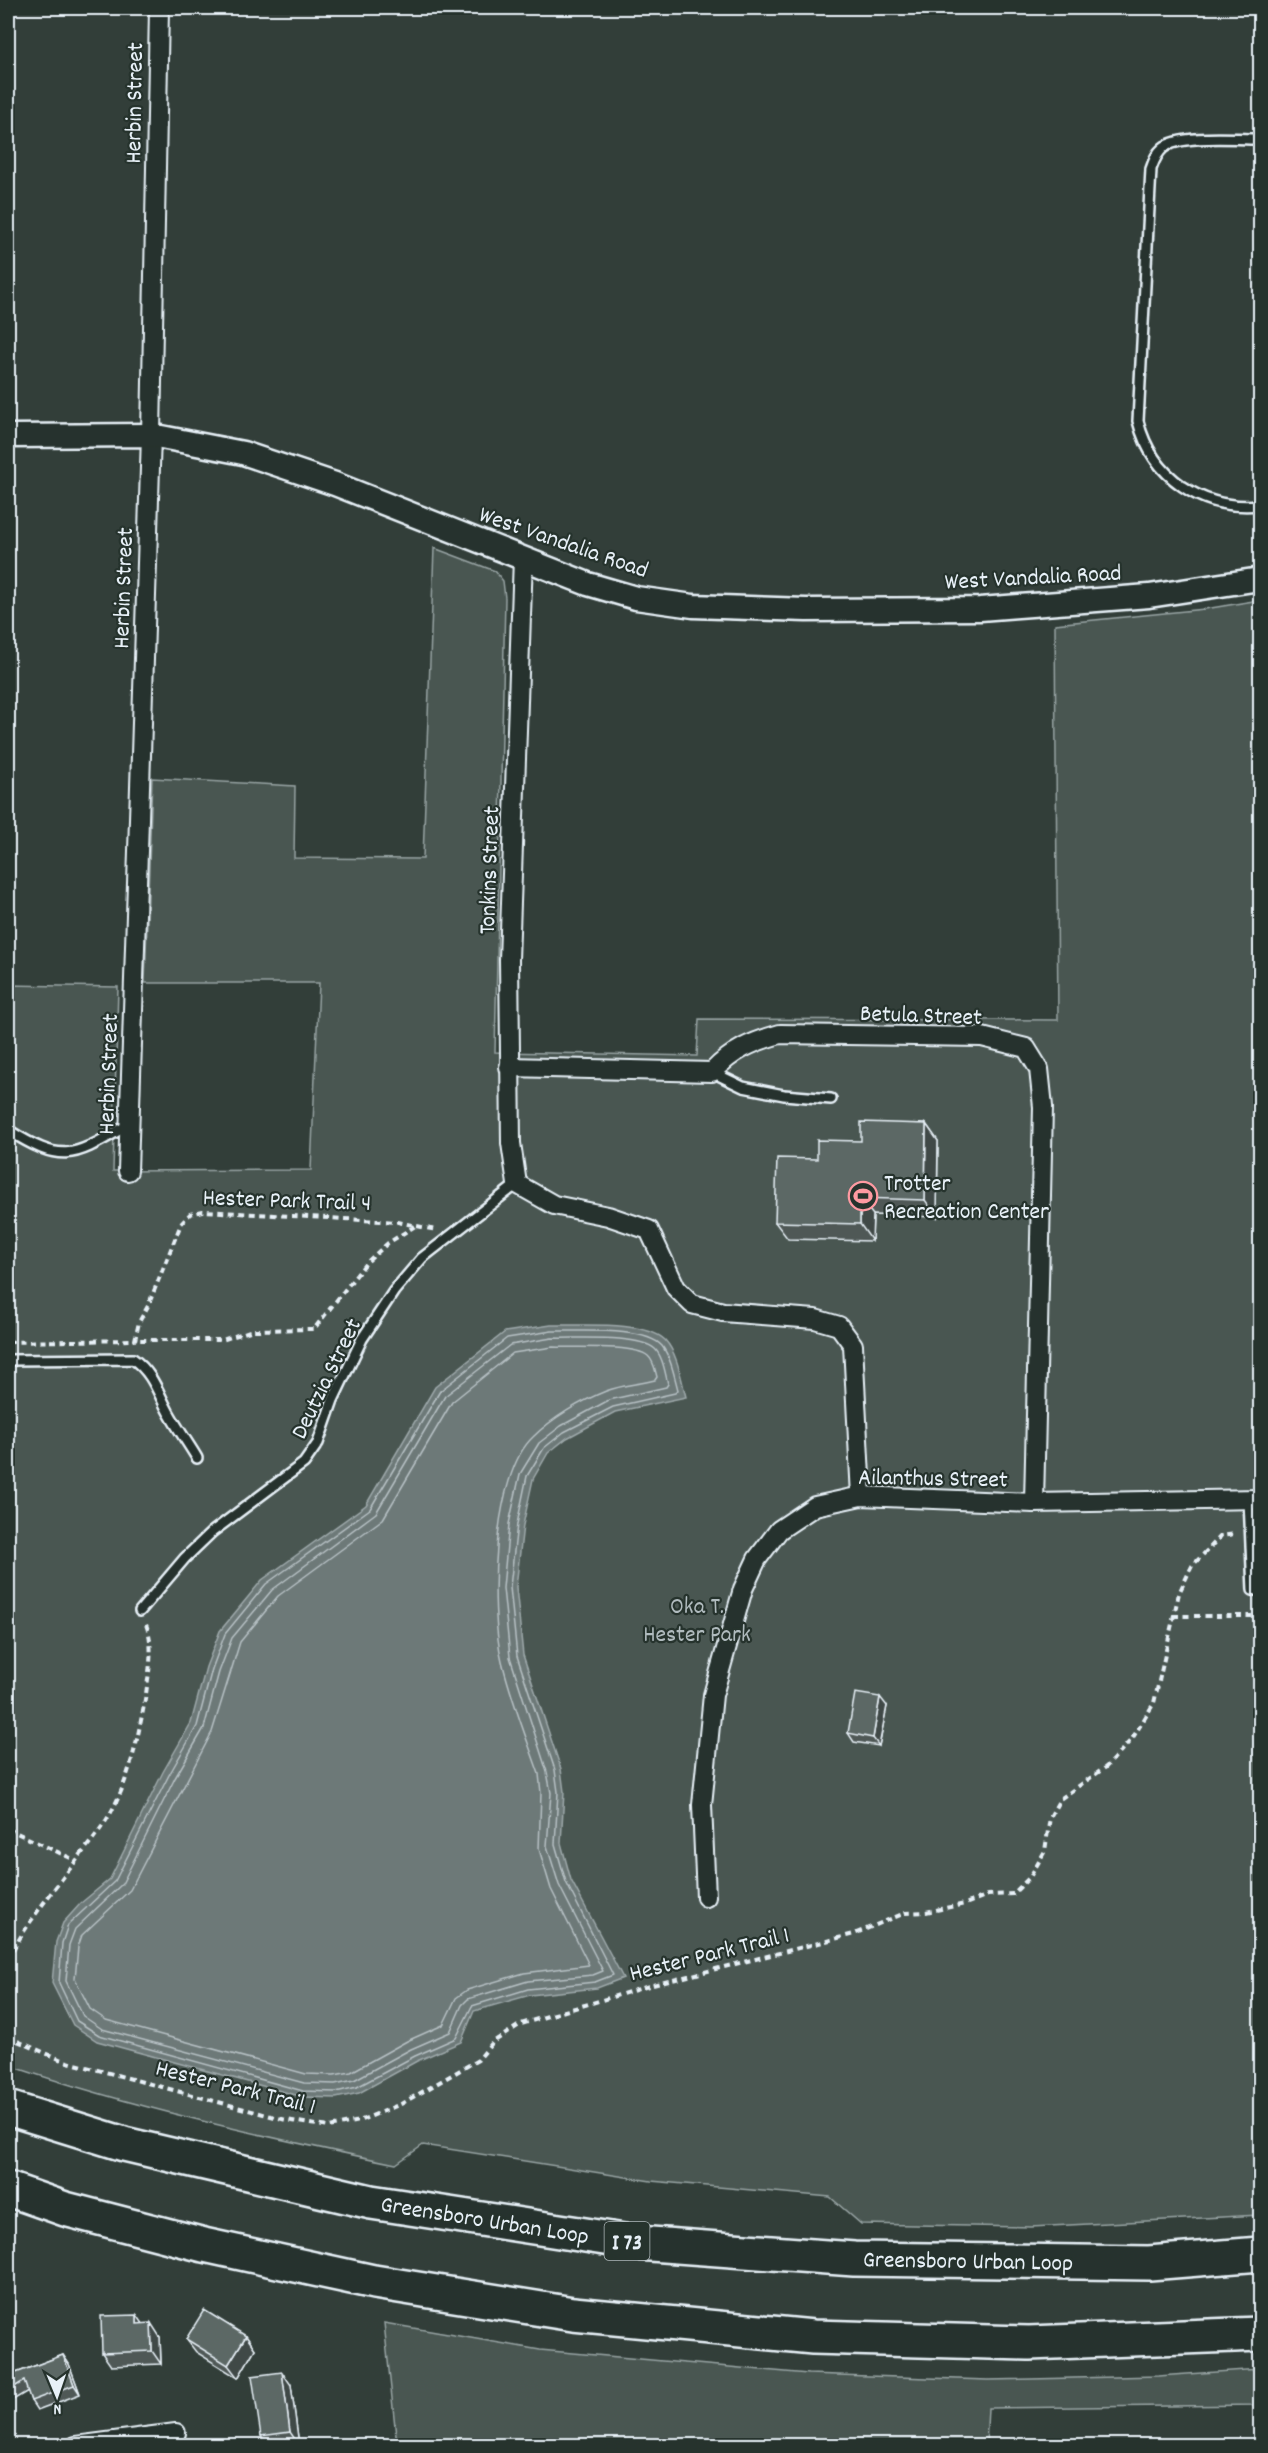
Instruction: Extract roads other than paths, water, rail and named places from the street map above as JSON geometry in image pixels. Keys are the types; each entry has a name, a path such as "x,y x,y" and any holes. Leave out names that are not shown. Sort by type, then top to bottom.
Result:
{"highway":[{"name":"Greensboro Urban Loop","path":"8,2108 124,2145 371,2202 637,2243 854,2259 1149,2263 1260,2254"},
{"path":"8,2189 65,2209 215,2247 374,2282 573,2314 813,2337 1029,2343 1260,2334"}],"street":[{"name":"Herbin Street","path":"128,1171 151,435 159,8"},
{"name":"West Vandalia Road","path":"8,436 151,435 243,453 335,484 588,584 636,598 693,606 806,610 991,608 1149,596 1260,579"},
{"name":"Tonkins Street","path":"517,1184 511,1143 509,960 523,558"},
{"name":"Betula Street","path":"712,1072 727,1057 749,1043 780,1034 982,1037 1026,1048 1039,1069 1043,1107 1034,1503"},
{"path":"509,1067 712,1072"},
{"path":"517,1184 554,1205 608,1216 649,1230 676,1288 692,1304 723,1312 815,1319 839,1326 853,1345 861,1496"},
{"name":"Ailanthus Street","path":"706,1897 702,1805 708,1726 714,1695 743,1589 757,1559 779,1530 815,1506 861,1496 1034,1503 1255,1499"},
{"path":"76,2445 176,2433"}],"lane":[{"path":"1260,139 1180,140 1164,147 1157,154 1151,169 1138,421 1143,441 1164,474 1189,492 1216,501 1260,505"},
{"path":"712,1072 743,1087 784,1095 831,1099"},
{"path":"8,1130 36,1148 58,1154 90,1148 130,1124"},
{"name":"Deutzia Street","path":"140,1611 185,1558 212,1532 304,1463 318,1443 333,1400 362,1339 401,1282 422,1258 517,1184"},
{"path":"8,1360 133,1359 145,1367 153,1378 179,1430 197,1458"},
{"path":"1255,1499 1256,1553 1253,1590 1260,1590"}],"water":[{"path":"551,1325 611,1325 643,1329 656,1334 665,1340 673,1352 686,1397 615,1412 567,1438 548,1453 533,1479 523,1525 516,1587 523,1655 561,1769 564,1792 561,1843 571,1880 623,1978 597,1988 530,1995 474,2011 461,2042 417,2061 359,2093 336,2098 303,2097 97,2041 73,2025 52,1983 56,1942 63,1923 81,1903 110,1879 163,1772 191,1723 206,1667 220,1631 262,1580 366,1505 435,1387 505,1332"}],"place":[{"name":"Trotter Recreation Center","path":"863,1196"}],"park label":[{"name":"Oka T. Hester Park","path":"697,1619"}]}
